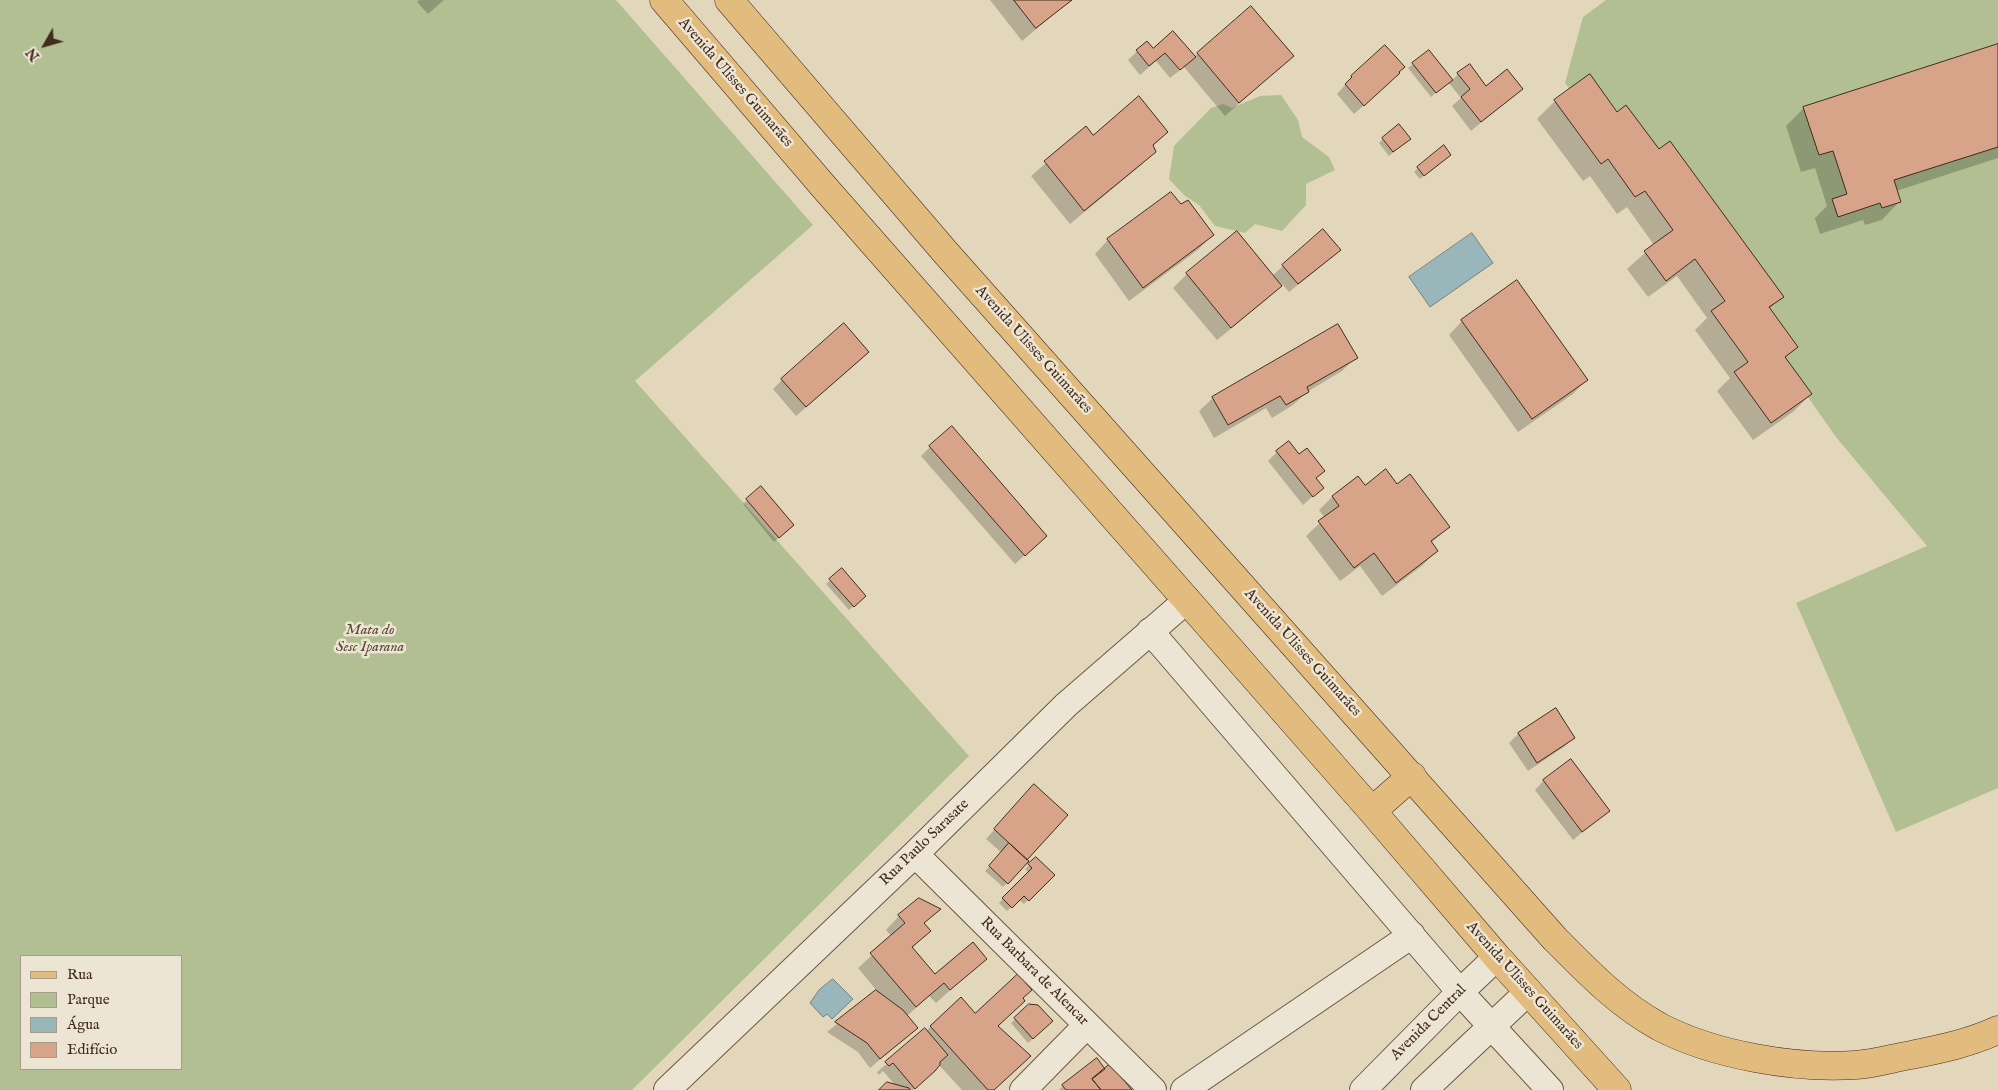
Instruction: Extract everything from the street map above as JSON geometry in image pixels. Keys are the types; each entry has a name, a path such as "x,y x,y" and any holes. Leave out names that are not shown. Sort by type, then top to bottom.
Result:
{"main road":[{"name":"Avenida Ulisses Guimarães","path":"664,0 1000,388 1372,811 1497,957 1617,1090"},
{"name":"Avenida Ulisses Guimarães","path":"729,0 946,254 1555,939 1609,993 1660,1026 1707,1046 1786,1064 1856,1065 1942,1049 1977,1040 1998,1030"},
{"path":"1372,811 1412,776"}],"street":[{"name":"Rua Paulo Sarasate","path":"666,1090 915,854 1066,705 1187,600"},
{"path":"1150,631 1460,992 1550,1090"},
{"name":"Rua Barbara de Alencar","path":"915,854 1153,1090"},
{"path":"1184,1090 1412,935"},
{"name":"Avenida Central","path":"1363,1090 1497,957"},
{"path":"1424,1090 1528,992"},
{"path":"1023,1090 1087,1025"}],"green space":[{"name":"Mata do Sesc Iparana","path":"0,0 616,0 813,225 635,381 969,756 632,1090 0,1090"},
{"path":"1606,0 1998,0 1998,788 1896,832 1796,603 1927,546 1836,437 1722,275 1625,159 1565,83 1583,17"},
{"path":"1281,95 1298,120 1302,137 1329,157 1335,170 1306,184 1306,205 1282,231 1255,224 1245,233 1215,226 1199,205 1184,195 1169,179 1174,146 1211,108 1223,104 1232,108 1260,96"}],"water":[{"path":"1472,233 1493,263 1430,307 1409,277"},
{"path":"833,979 853,999 832,1019 827,1014 823,1017 810,1003 819,990"}],"building":[{"path":"1014,0 1072,0 1036,28"},
{"path":"1251,6 1294,56 1239,103 1197,53"},
{"path":"1173,31 1196,57 1180,70 1165,53 1149,66 1136,50 1147,41 1153,48"},
{"path":"1998,44 1998,147 1894,180 1901,202 1882,208 1880,203 1838,217 1832,199 1847,194 1833,151 1819,155 1803,107"},
{"path":"1385,45 1405,67 1364,106 1345,84 1351,76"},
{"path":"1429,50 1453,80 1436,93 1412,63"},
{"path":"1470,64 1486,86 1507,69 1523,89 1481,122 1461,97 1470,89 1457,73"},
{"path":"1590,74 1617,112 1626,105 1659,149 1670,141 1784,297 1769,307 1798,347 1785,357 1812,394 1771,423 1734,372 1748,362 1711,311 1725,301 1695,259 1666,281 1644,251 1673,230 1645,191 1635,197 1608,159 1601,164 1554,100"},
{"path":"1139,96 1168,132 1153,145 1156,152 1084,211 1044,161 1086,126 1093,135"},
{"path":"1399,124 1411,139 1393,152 1382,138"},
{"path":"1444,145 1451,155 1424,176 1417,167"},
{"path":"1171,192 1181,204 1188,200 1214,235 1143,288 1107,239"},
{"path":"1323,229 1341,250 1298,284 1282,265"},
{"path":"1237,231 1282,286 1231,328 1186,273"},
{"path":"1517,280 1588,380 1532,419 1461,320"},
{"path":"844,323 869,352 806,407 781,379"},
{"path":"1338,324 1358,358 1307,387 1309,392 1286,405 1280,396 1228,425 1212,397"},
{"path":"952,426 1047,536 1025,556 929,446"},
{"path":"1289,441 1299,454 1307,448 1325,471 1316,478 1324,488 1313,497 1276,451"},
{"path":"1386,469 1397,484 1410,474 1450,527 1431,541 1438,551 1396,583 1374,553 1354,568 1318,521 1339,506 1332,496 1358,476 1365,485"},
{"path":"761,486 794,525 779,538 746,499"},
{"path":"842,568 866,596 854,607 829,579"},
{"path":"1556,708 1575,738 1537,763 1518,733"},
{"path":"1571,759 1610,811 1582,832 1543,780"},
{"path":"1034,784 1068,815 1027,860 994,829"},
{"path":"1009,843 1029,861 1008,884 989,866"},
{"path":"1036,857 1055,875 1029,901 1024,896 1012,908 1002,898 1032,868 1028,864"},
{"path":"919,898 941,909 924,923 931,931 912,947 935,974 973,942 987,959 950,990 944,983 916,1007 870,953 905,923 898,915"},
{"path":"1018,974 1032,990 1023,998 1025,1001 998,1026 1031,1056 994,1090 988,1090 930,1026 961,997 975,1013"},
{"path":"876,990 903,1010 918,1028 880,1059 867,1043 835,1022"},
{"path":"1029,1004 1038,1005 1053,1021 1033,1039 1014,1018"},
{"path":"925,1028 948,1055 940,1062 935,1071 915,1089 893,1063 889,1066 885,1062"},
{"path":"1097,1058 1105,1069 1092,1079 1101,1090 1066,1090 1062,1085"},
{"path":"1110,1064 1132,1090 1101,1090 1092,1079"},
{"path":"887,1082 909,1088 910,1090 879,1090"}]}
